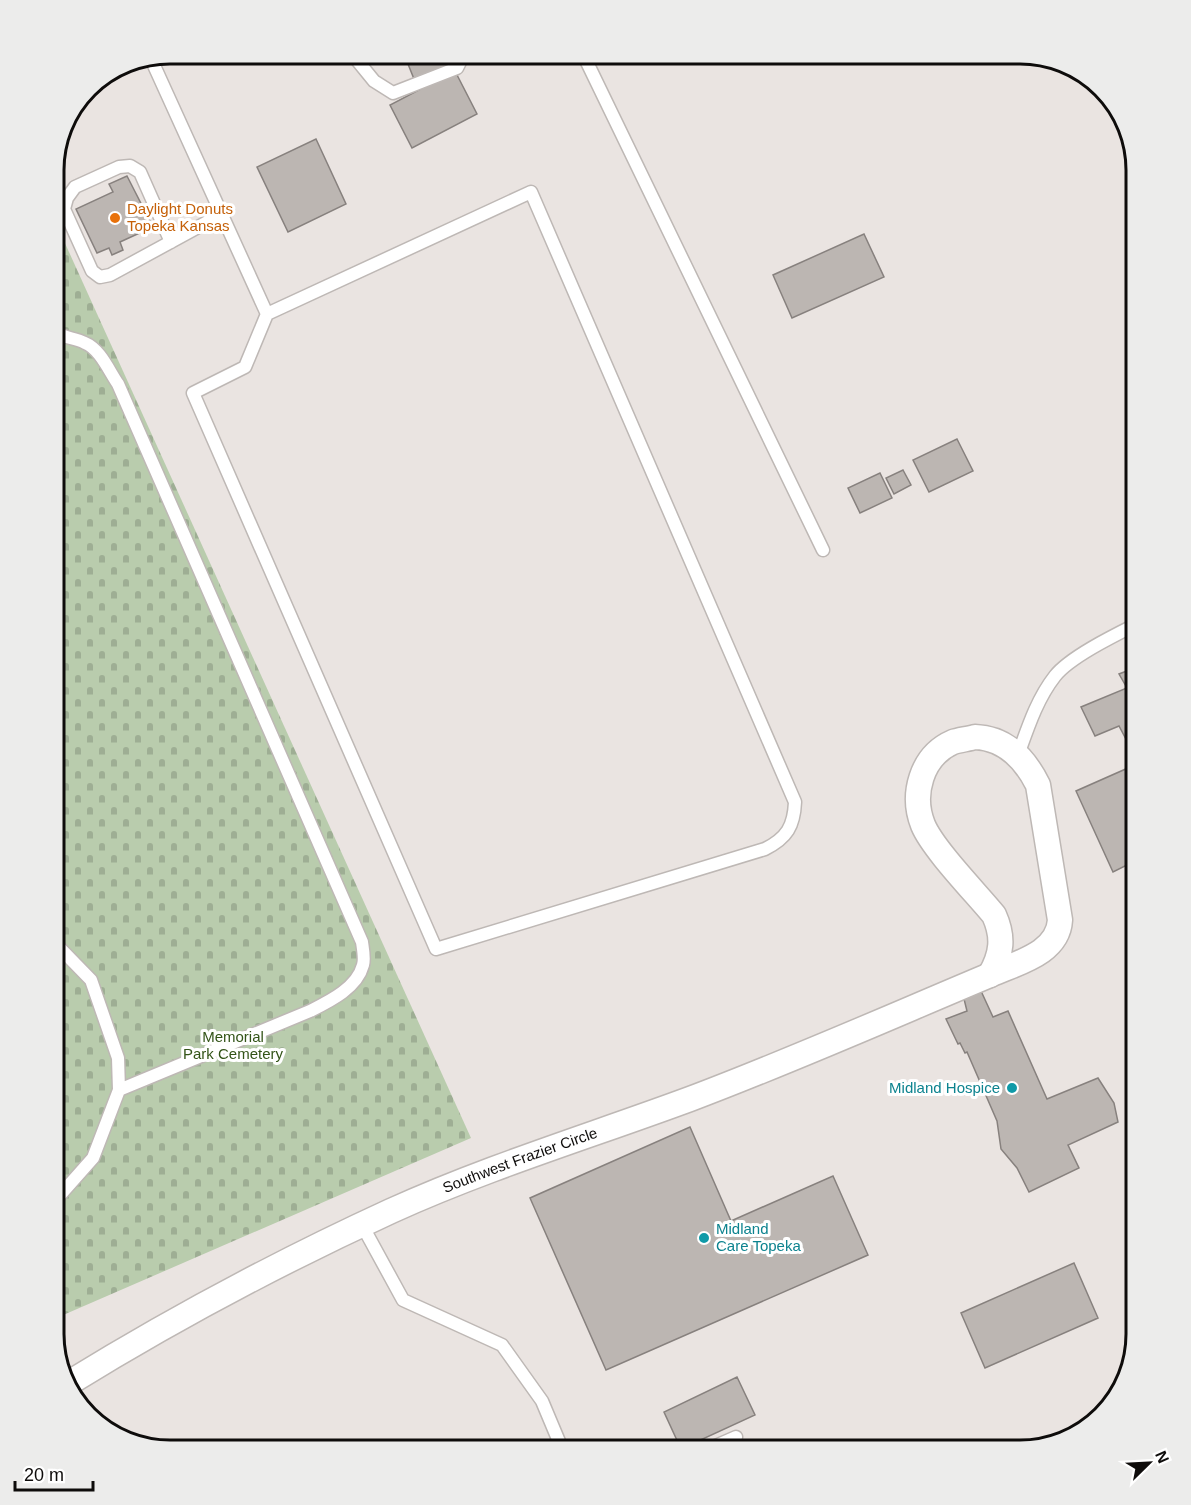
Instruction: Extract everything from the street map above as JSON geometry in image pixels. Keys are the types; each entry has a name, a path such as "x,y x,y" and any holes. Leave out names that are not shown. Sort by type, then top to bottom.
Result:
{"street":[{"name":"Southwest Frazier Circle","path":"74,1380 149,1334 248,1281 362,1225 516,1159 688,1100 804,1054 990,975 1046,950 1059,929 1038,785 1030,769 1018,755 1002,744 983,737 953,742 933,757 921,777 918,790 918,810 928,833 994,915 1000,928 1001,949 990,975"}],"lane":[{"path":"360,64 374,81 393,93 457,68 459,64"},
{"path":"588,64 823,550"},
{"path":"154,66 267,314 245,368 194,393 435,949 765,849 779,842 789,832 795,818 795,802 531,192 267,314"},
{"path":"65,205 75,187 119,167 130,166 141,172 171,242"},
{"path":"65,211 92,271 100,277 110,275 222,214"},
{"path":"65,337 87,343 100,355 118,384 362,942 363,965 351,985 334,998 310,1011 119,1090"},
{"path":"1018,755 1036,705 1057,674 1098,644 1126,630"},
{"path":"64,953 91,980 118,1058 119,1090 93,1158 64,1191"},
{"path":"362,1225 403,1300 502,1345 542,1401 558,1440"},
{"path":"729,1440 736,1437"}],"green space":[{"name":"Memorial Park Cemetery","path":"65,243 471,1138 64,1315"}],"building":[{"path":"408,64 446,64 447,66 414,79"},
{"path":"455,71 477,114 412,148 390,105"},
{"path":"316,139 346,204 288,232 257,167"},
{"name":"Daylight Donuts Topeka Kansas","path":"127,176 153,227 120,242 123,250 112,255 109,248 97,253 76,209 113,192 109,184"},
{"path":"864,234 884,277 792,318 773,275"},
{"path":"957,439 973,471 929,492 913,460"},
{"path":"903,470 911,485 894,494 886,478"},
{"path":"880,473 892,498 860,513 848,488"},
{"path":"1126,671 1126,686 1119,674"},
{"path":"1126,688 1126,739 1119,726 1095,736 1081,707"},
{"path":"1126,769 1126,866 1113,872 1076,791"},
{"name":"Midland Hospice","path":"981,991 993,1017 1008,1011 1047,1099 1098,1078 1114,1103 1118,1122 1068,1145 1079,1168 1029,1192 1017,1168 1001,1149 997,1121 967,1052 965,1053 960,1043 958,1044 946,1019 967,1011 964,999"},
{"name":"Midland Care Topeka","path":"690,1127 731,1221 833,1176 868,1255 606,1370 530,1198"},
{"path":"1074,1263 1098,1318 985,1368 961,1313"},
{"path":"737,1377 755,1415 701,1440 677,1440 664,1412"}],"place":[{"name":"Daylight Donuts Topeka Kansas","path":"115,218"},
{"name":"Midland Hospice","path":"1012,1088"},
{"name":"Midland Care Topeka","path":"704,1238"}]}
